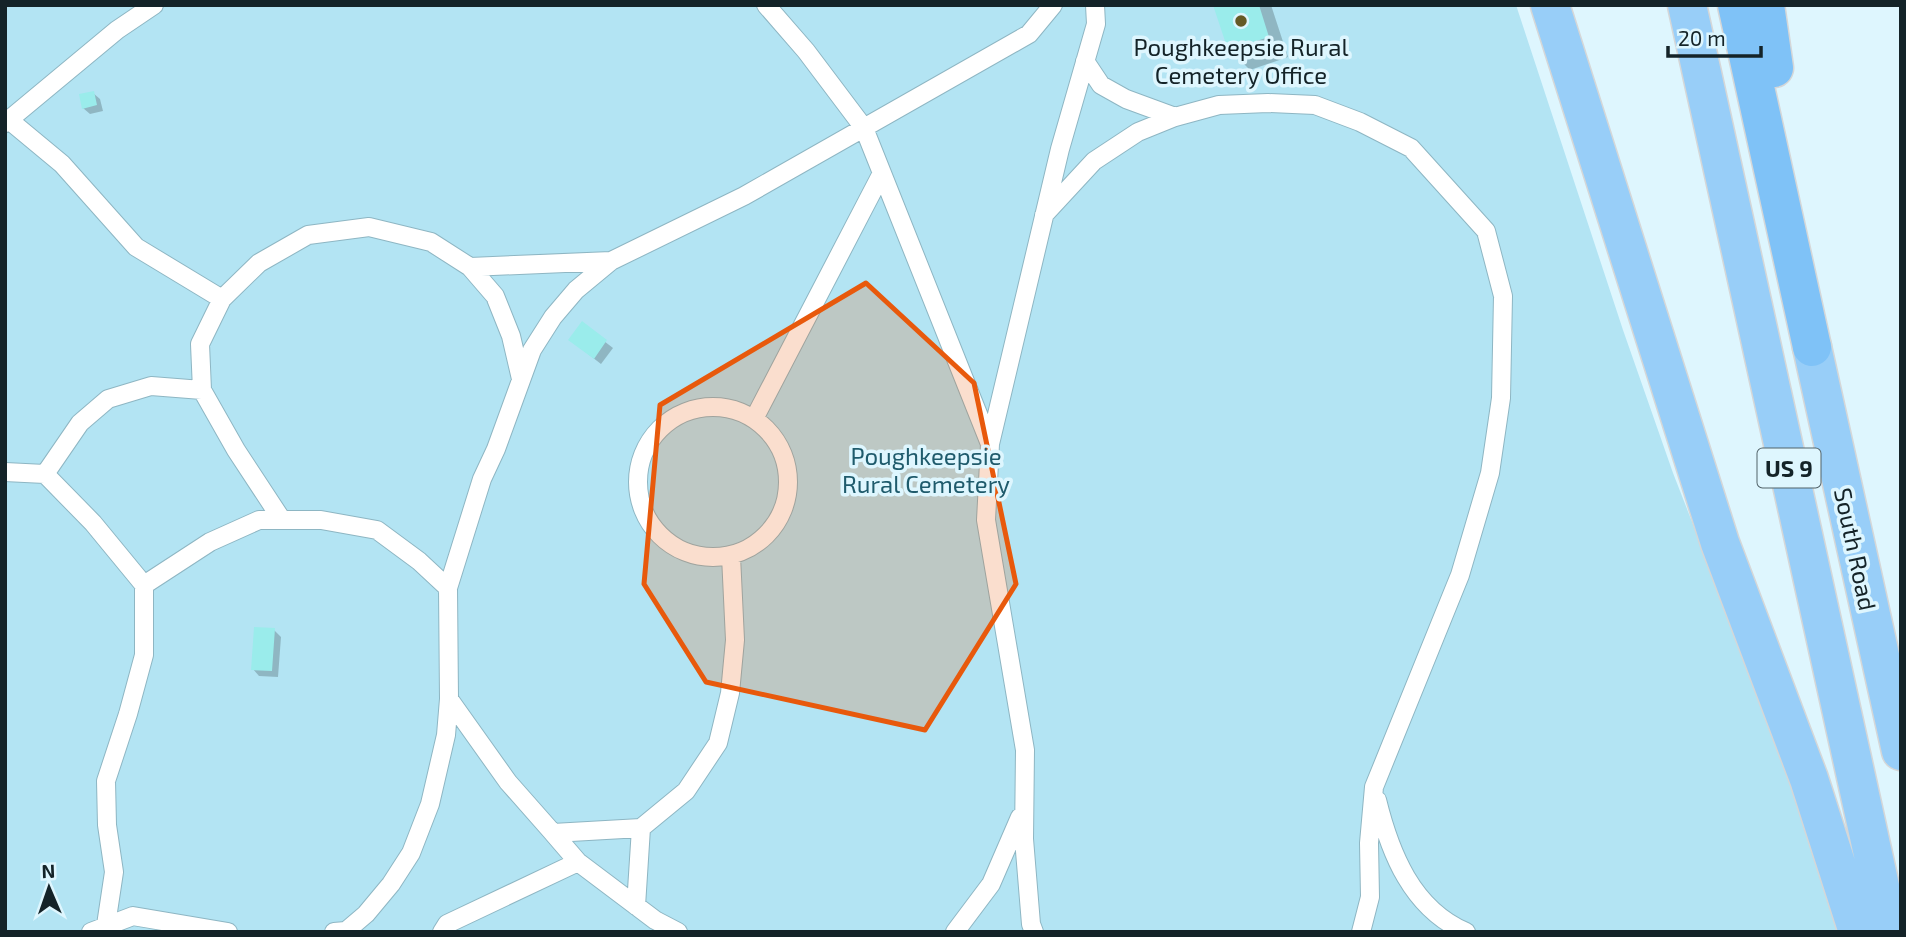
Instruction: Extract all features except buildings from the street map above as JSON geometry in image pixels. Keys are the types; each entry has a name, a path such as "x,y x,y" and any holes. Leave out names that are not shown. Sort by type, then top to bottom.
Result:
{"highway":[{"path":"1550,5 1720,544 1809,779 1858,932"},
{"name":"US 9","path":"1687,5 1890,932"},
{"name":"US 9","path":"1737,5 1812,347"},
{"path":"1765,5 1812,347"},
{"name":"South Road","path":"1812,347 1901,751"}],"lane":[{"path":"154,5 117,30 7,122 62,164 136,247 222,299"},
{"path":"766,5 806,51 864,128 990,444"},
{"path":"334,932 346,931 366,914 391,884 411,853 430,804 446,735 449,699 448,588 482,479 496,449 532,350 554,317 576,290 611,261 744,196 1029,34 1053,5"},
{"path":"1034,932 1025,851 1025,750 986,520 990,444 1060,149 1096,24 1095,5"},
{"path":"1085,61 1101,85 1126,99 1175,117"},
{"path":"1044,215 1094,162 1138,132 1175,117 1219,105 1268,103 1315,105 1360,122 1411,148 1486,231 1503,296 1501,398 1490,473 1460,575 1374,787 1369,843 1370,897 1361,932"},
{"path":"754,419 882,173"},
{"path":"282,520 236,450 202,390 200,344 222,299 259,263 308,235 369,227 431,242 470,267 495,296 511,336 521,379"},
{"path":"470,267 611,261"},
{"path":"45,474 80,423 108,399 151,386 202,390"},
{"path":"706,407 731,409 754,419 772,436 784,457 789,482 785,507 773,529 755,546 732,556 706,558 682,552 662,539 646,519 638,495 638,471 646,447 661,427 681,413 706,407"},
{"path":"5,472 45,474 93,523 144,585 144,655 106,781 107,825 114,872 99,929"},
{"path":"144,585 210,542 259,520 321,520 377,530 419,561 448,588"},
{"path":"553,833 641,828 687,791 718,743 730,693 735,640 732,556"},
{"path":"449,699 508,782 578,862 655,920 678,932"},
{"path":"1374,787 1385,832 1401,870 1425,904 1453,926 1466,932"},
{"path":"955,932 990,884 1024,807"},
{"path":"636,906 641,828"},
{"path":"442,932 447,924 578,862"},
{"path":"99,929 133,916 228,932"}],"highlighted area":[{"path":"866,283 974,383 1016,584 925,730 706,682 644,584 660,405"}],"green space":[{"name":"Poughkeepsie Rural Cemetery","path":"5,5 1516,5 1673,473 1835,889 1847,932 5,932"}],"place":[{"name":"Poughkeepsie Rural Cemetery Office","path":"1241,21"}]}
